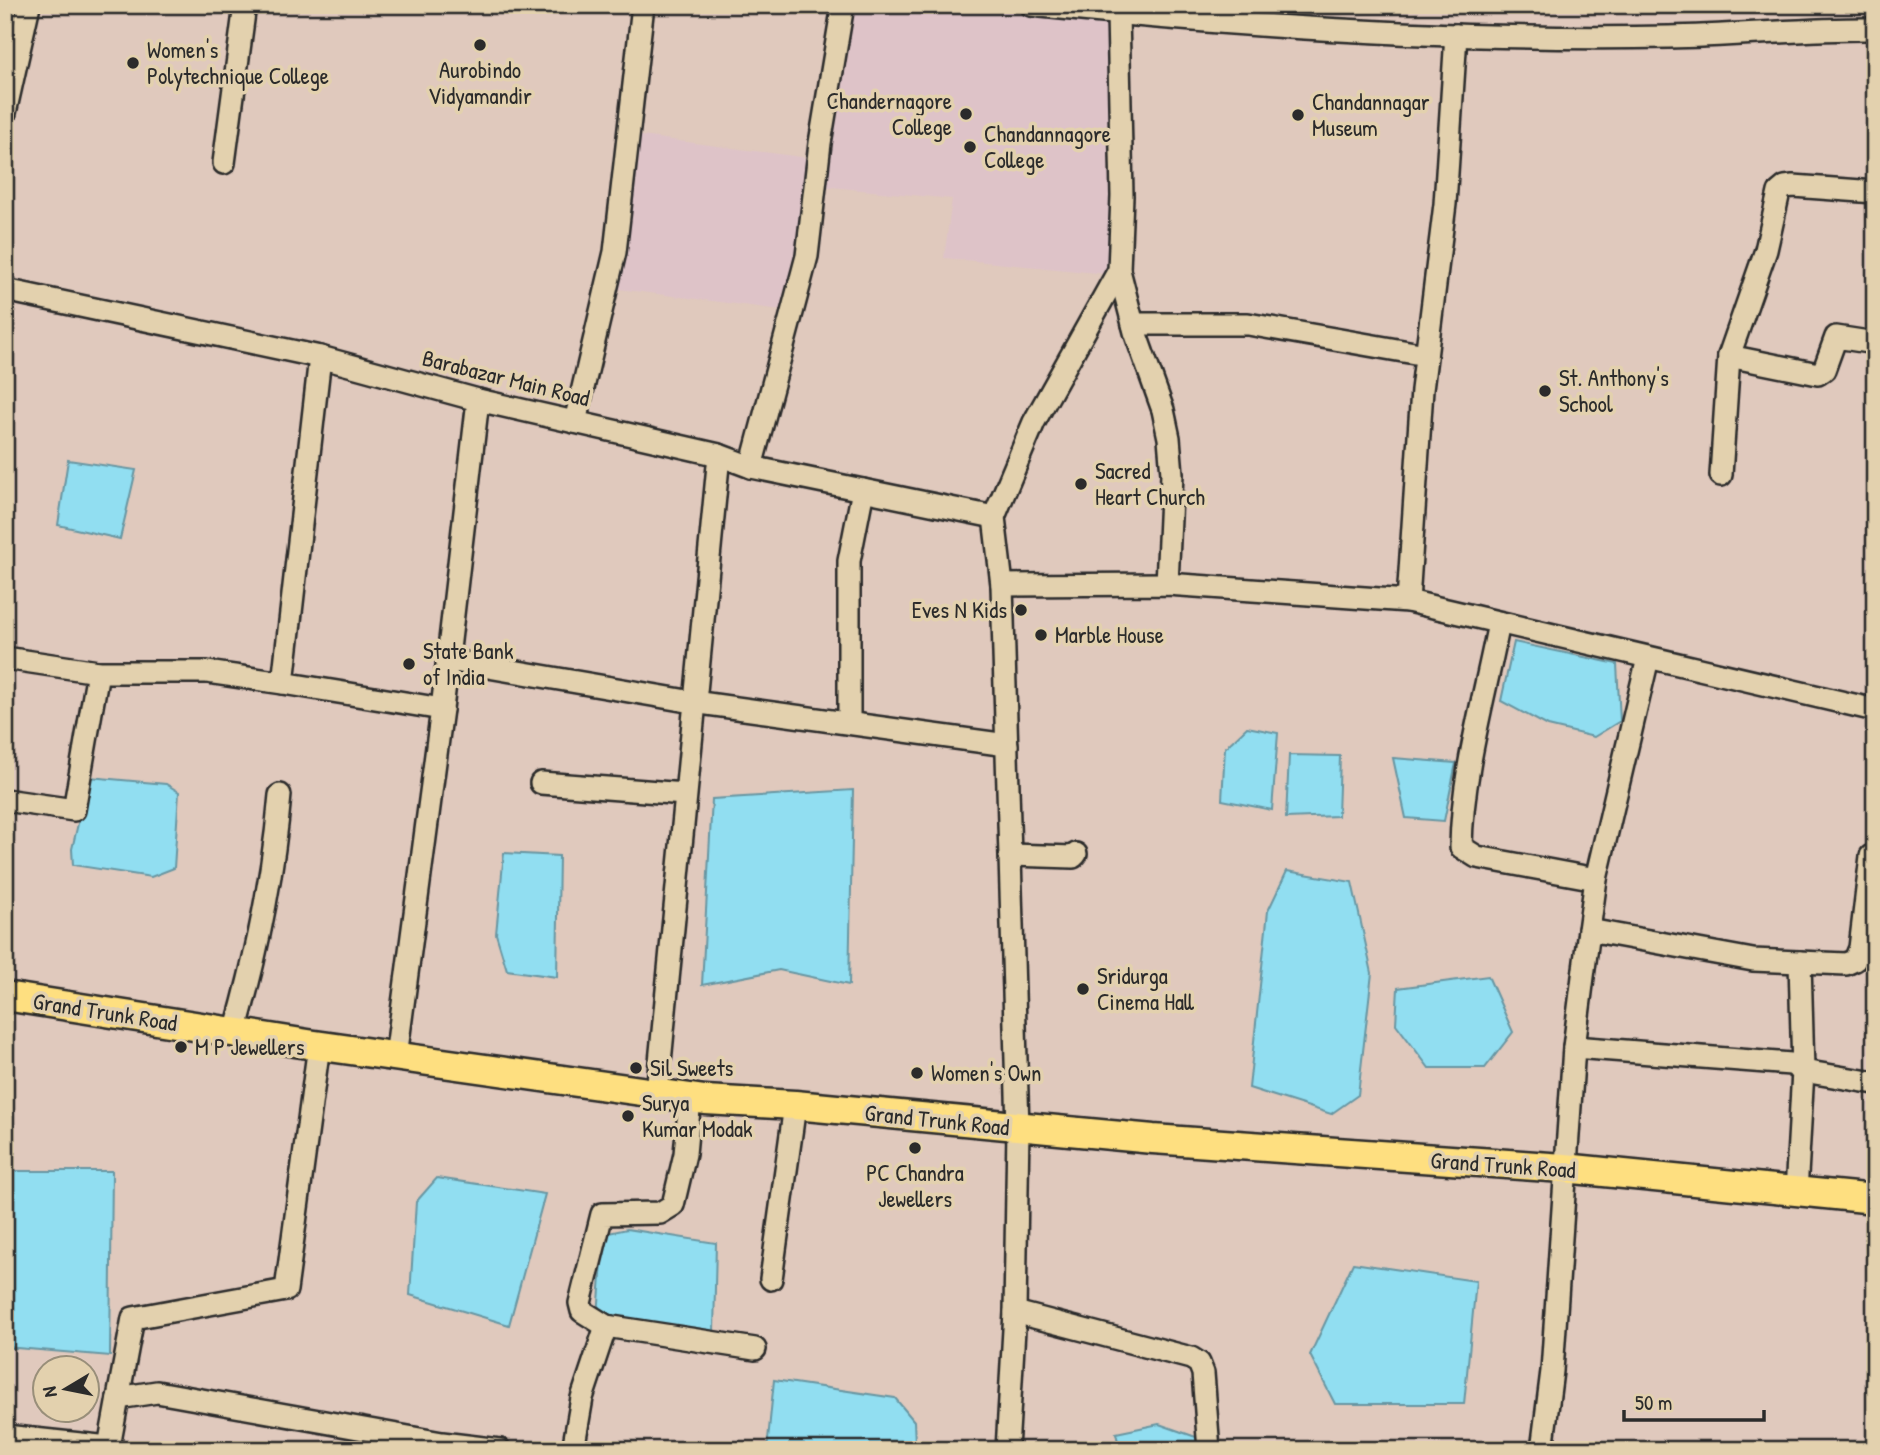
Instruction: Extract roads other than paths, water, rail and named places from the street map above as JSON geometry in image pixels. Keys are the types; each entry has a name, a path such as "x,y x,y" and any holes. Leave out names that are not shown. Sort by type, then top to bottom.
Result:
{"main road":[{"name":"Grand Trunk Road","path":"5,996 396,1057 690,1098 795,1105 1018,1128 1564,1168 1875,1199"}],"street":[{"path":"5,113 13,36 29,5"},
{"path":"224,163 245,5"},
{"path":"575,422 614,251 643,5"},
{"path":"751,467 807,256 820,142 843,5"},
{"path":"1031,5 1304,30 1456,35 1669,37 1875,29"},
{"path":"1118,14 1122,196 1119,270 1133,324 1163,410 1169,438 1172,474 1167,584"},
{"path":"1408,601 1426,355 1445,204 1456,35"},
{"path":"1721,475 1729,356 1766,250 1780,192 1785,187 1793,186 1875,192"},
{"path":"1007,1450 1015,1312 1018,1128 1002,585 994,517 1034,422 1119,270"},
{"name":"Barabazar Main Road","path":"5,290 320,357 478,400 719,454 751,467 994,517"},
{"path":"1133,324 1248,324 1426,355"},
{"path":"1729,356 1818,374 1824,370 1836,337 1875,343"},
{"path":"283,682 320,357"},
{"path":"396,1057 442,709 478,400"},
{"path":"657,1093 719,454"},
{"path":"849,723 849,561 863,490"},
{"path":"1002,585 1167,584 1408,601 1875,710"},
{"path":"1499,623 1461,820 1461,846 1466,853 1478,857 1596,879"},
{"path":"5,658 98,672 207,672 442,709"},
{"path":"1542,1450 1552,1371 1574,1048 1589,930 1596,879 1648,658"},
{"path":"448,660 693,702 1007,745"},
{"path":"5,800 74,810 98,672"},
{"path":"541,783 685,794"},
{"path":"235,1032 257,954 270,888 280,796"},
{"path":"1011,855 1061,858 1073,857 1076,853"},
{"path":"1589,930 1753,960 1846,964 1855,960 1860,948 1871,856"},
{"path":"1796,1192 1803,1071 1800,962"},
{"path":"5,1436 109,1448 133,1318 286,1290 319,1045"},
{"path":"1574,1048 1791,1064 1803,1071 1875,1083"},
{"path":"690,1098 685,1153 673,1205 660,1213 602,1214 598,1220 580,1303 582,1311 606,1326 755,1349"},
{"path":"771,1279 795,1105"},
{"path":"1015,1312 1191,1358 1199,1363 1203,1373 1209,1450"},
{"path":"573,1450 582,1398 606,1326"},
{"path":"118,1398 157,1392 441,1446 500,1450"}],"water":[{"path":"68,460 136,470 120,539 58,525"},
{"path":"1514,642 1617,664 1620,721 1594,737 1548,726 1501,701"},
{"path":"1247,727 1278,733 1272,810 1222,800 1225,748"},
{"path":"1289,755 1340,756 1338,816 1286,818"},
{"path":"1393,758 1456,763 1444,821 1406,818"},
{"path":"89,777 166,784 179,792 174,868 151,877 73,865 72,849"},
{"path":"853,790 849,985 779,970 702,985 712,799"},
{"path":"504,853 559,856 557,977 507,970 496,934"},
{"path":"1287,871 1352,882 1372,973 1358,1095 1331,1114 1249,1088 1268,911"},
{"path":"1488,976 1513,1032 1485,1068 1429,1068 1396,1024 1398,988"},
{"path":"5,1171 112,1171 110,1356 5,1347"},
{"path":"437,1178 545,1194 509,1325 410,1295 416,1202"},
{"path":"627,1229 716,1243 714,1332 598,1316 604,1234"},
{"path":"1353,1263 1476,1281 1464,1404 1335,1404 1310,1355"},
{"path":"774,1380 895,1398 914,1421 915,1444 910,1450 767,1450"},
{"path":"1159,1424 1210,1442 1210,1450 1120,1450 1116,1433"}],"place":[{"name":"Aurobindo Vidyamandir","path":"480,45"},
{"name":"Women's Polytechnique College","path":"133,63"},
{"name":"Chandernagore College","path":"966,114"},
{"name":"Chandannagar Museum","path":"1298,115"},
{"name":"Chandannagore College","path":"970,147"},
{"name":"St. Anthony's School","path":"1545,391"},
{"name":"Sacred Heart Church","path":"1081,484"},
{"name":"Eves N Kids","path":"1021,610"},
{"name":"Marble House","path":"1041,635"},
{"name":"State Bank of India","path":"409,664"},
{"name":"Sridurga Cinema Hall","path":"1083,989"},
{"name":"M P Jewellers","path":"181,1047"},
{"name":"Sil Sweets","path":"636,1068"},
{"name":"Women's Own","path":"917,1073"},
{"name":"Surya Kumar Modak","path":"628,1116"},
{"name":"PC Chandra Jewellers","path":"915,1148"}]}
